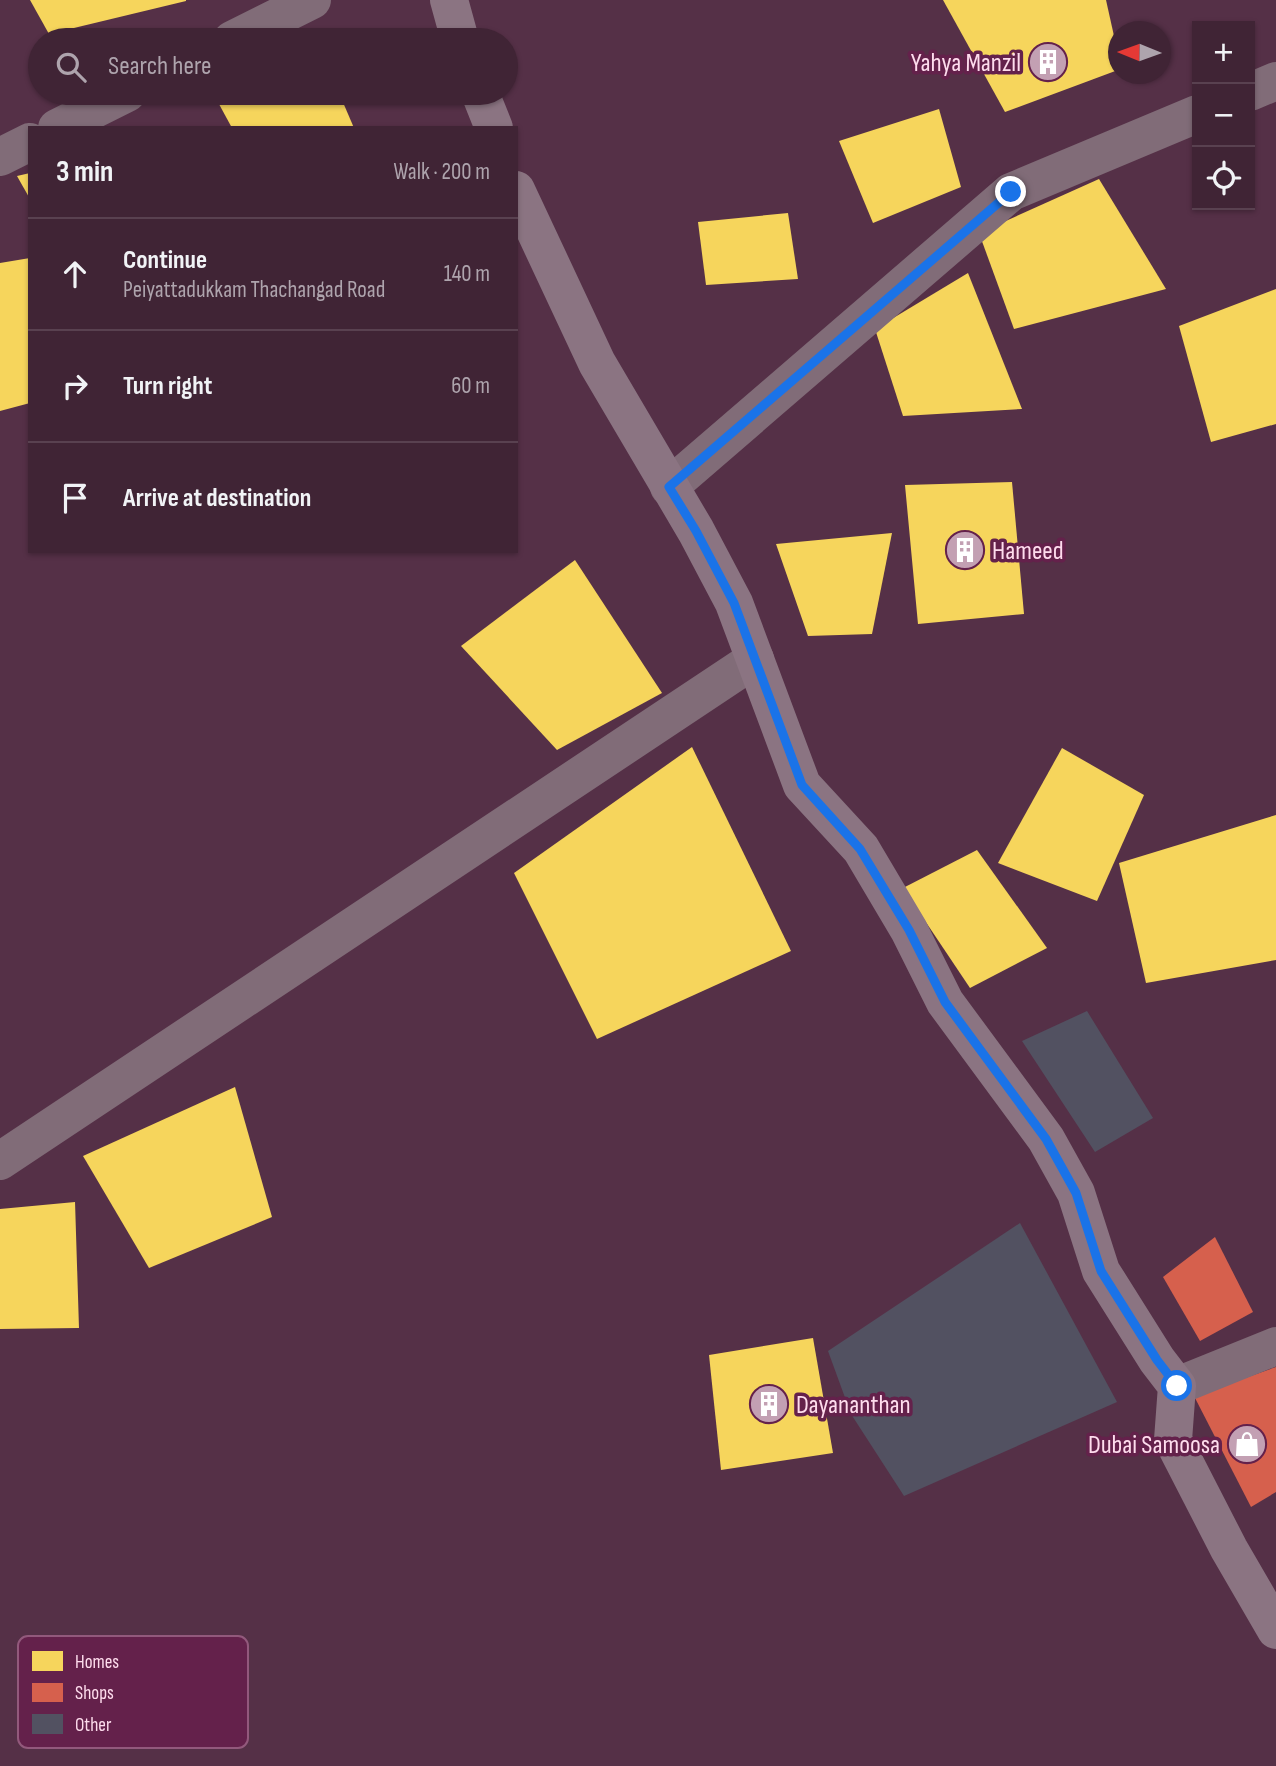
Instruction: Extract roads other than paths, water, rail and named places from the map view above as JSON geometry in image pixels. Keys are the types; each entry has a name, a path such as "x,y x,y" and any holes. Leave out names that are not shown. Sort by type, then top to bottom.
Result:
{"main road":[{"path":"449,0 457,28"},
{"path":"485,105 493,126"},
{"path":"518,194 597,363 696,531 734,603 802,785 860,849 909,930 945,1002 1046,1139 1076,1193 1101,1271 1157,1360 1177,1386 1173,1440 1229,1549 1276,1630"}],"street":[{"path":"256,28 312,0"},
{"path":"1255,90 1276,81"},
{"path":"61,126 103,105"},
{"path":"669,487 1011,192 1192,116"},
{"path":"0,157 28,143"},
{"path":"0,1161 755,659"},
{"path":"1177,1386 1276,1346"}],"place":[{"name":"Yahya Manzil","path":"1048,62"},
{"name":"Hameed","path":"965,550"},
{"name":"Dayananthan","path":"769,1404"},
{"name":"Dubai Samoosa","path":"1247,1444"}]}
